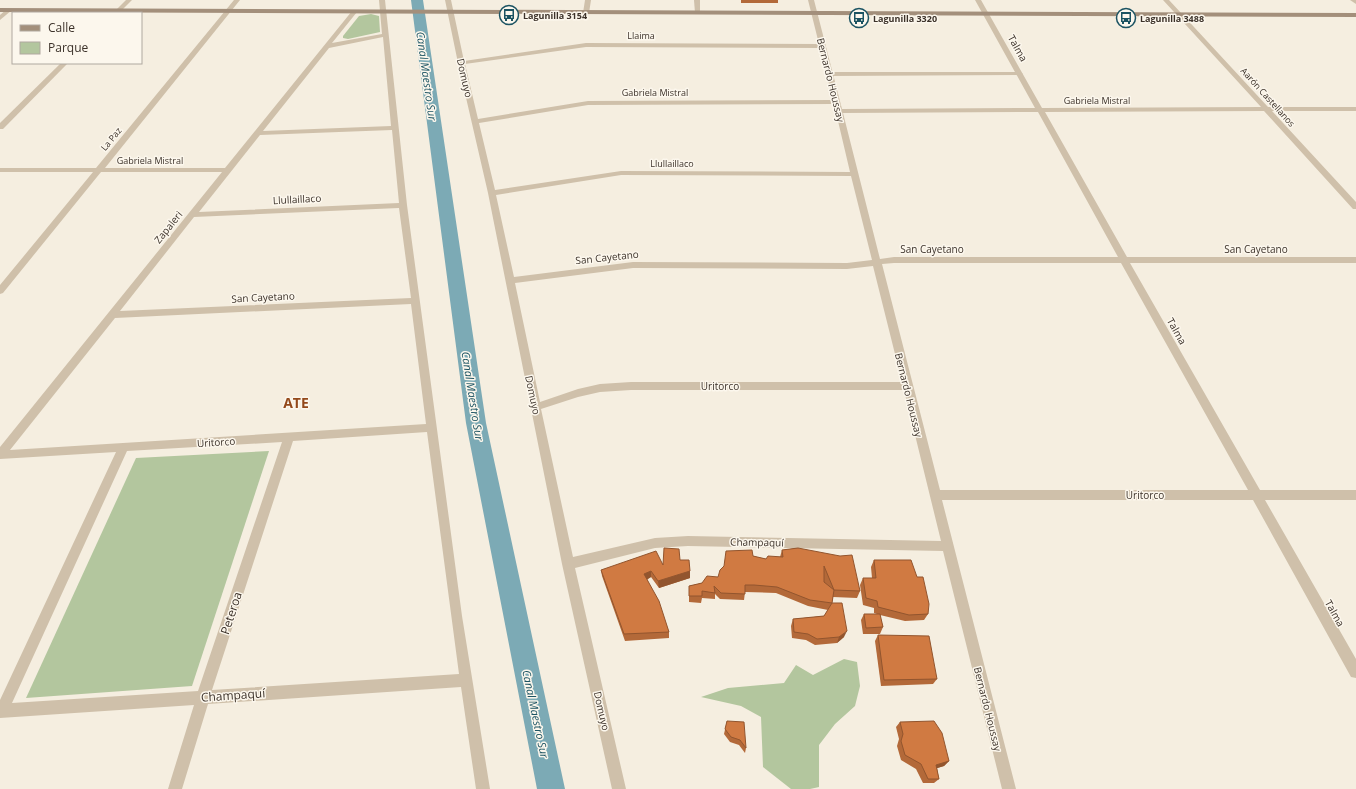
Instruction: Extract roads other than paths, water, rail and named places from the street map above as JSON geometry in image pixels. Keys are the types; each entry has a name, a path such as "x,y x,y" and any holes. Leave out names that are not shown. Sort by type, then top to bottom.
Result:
{"main road":[{"path":"0,10 117,12 1356,15"}],"street":[{"path":"117,12 129,0"},
{"name":"La Paz","path":"0,291 237,0"},
{"path":"382,0 403,205 456,616 483,789"},
{"name":"Domuyo","path":"448,0 461,63 492,192 568,564 619,789"},
{"path":"586,13 588,0"},
{"path":"697,0 698,13"},
{"name":"Bernardo Houssay","path":"811,0 1009,789"},
{"name":"Talma","path":"978,0 1356,672"},
{"name":"Aarón Castellanos","path":"1166,0 1356,207"},
{"path":"0,18 9,10"},
{"name":"Zapaleri","path":"0,455 354,12"},
{"path":"328,46 386,35"},
{"name":"Llaima","path":"461,63 586,45 822,46"},
{"path":"0,127 64,64"},
{"name":"Gabriela Mistral","path":"475,122 588,103 1040,110 1356,110"},
{"path":"256,134 396,128"},
{"name":"Gabriela Mistral","path":"0,170 227,170"},
{"name":"Llullaillaco","path":"492,192 621,173 854,174"},
{"name":"Llullaillaco","path":"192,215 403,205"},
{"name":"San Cayetano","path":"509,281 633,265 847,266 902,260 1356,260"},
{"name":"San Cayetano","path":"112,315 416,301"},
{"name":"Uritorco","path":"536,407 578,393 600,388 631,386 907,386"},
{"name":"Uritorco","path":"0,455 432,428"},
{"name":"Peteroa","path":"175,789 203,697 289,437"},
{"path":"1,711 124,447"},
{"name":"Uritorco","path":"935,495 1356,495"},
{"name":"Champaquí","path":"568,564 655,543 688,541 948,546"},
{"name":"Champaquí","path":"1,711 467,680"}],"lane":[{"path":"829,74 1020,74"}],"waterway":[{"name":"Canal Maestro Sur","path":"417,0 476,423 551,789"}],"place":[{"name":"Lagunilla 3154","path":"509,15"},
{"name":"Lagunilla 3320","path":"859,18"},
{"name":"Lagunilla 3488","path":"1126,18"}],"district":[{"name":"ATE","path":"296,402"}]}
